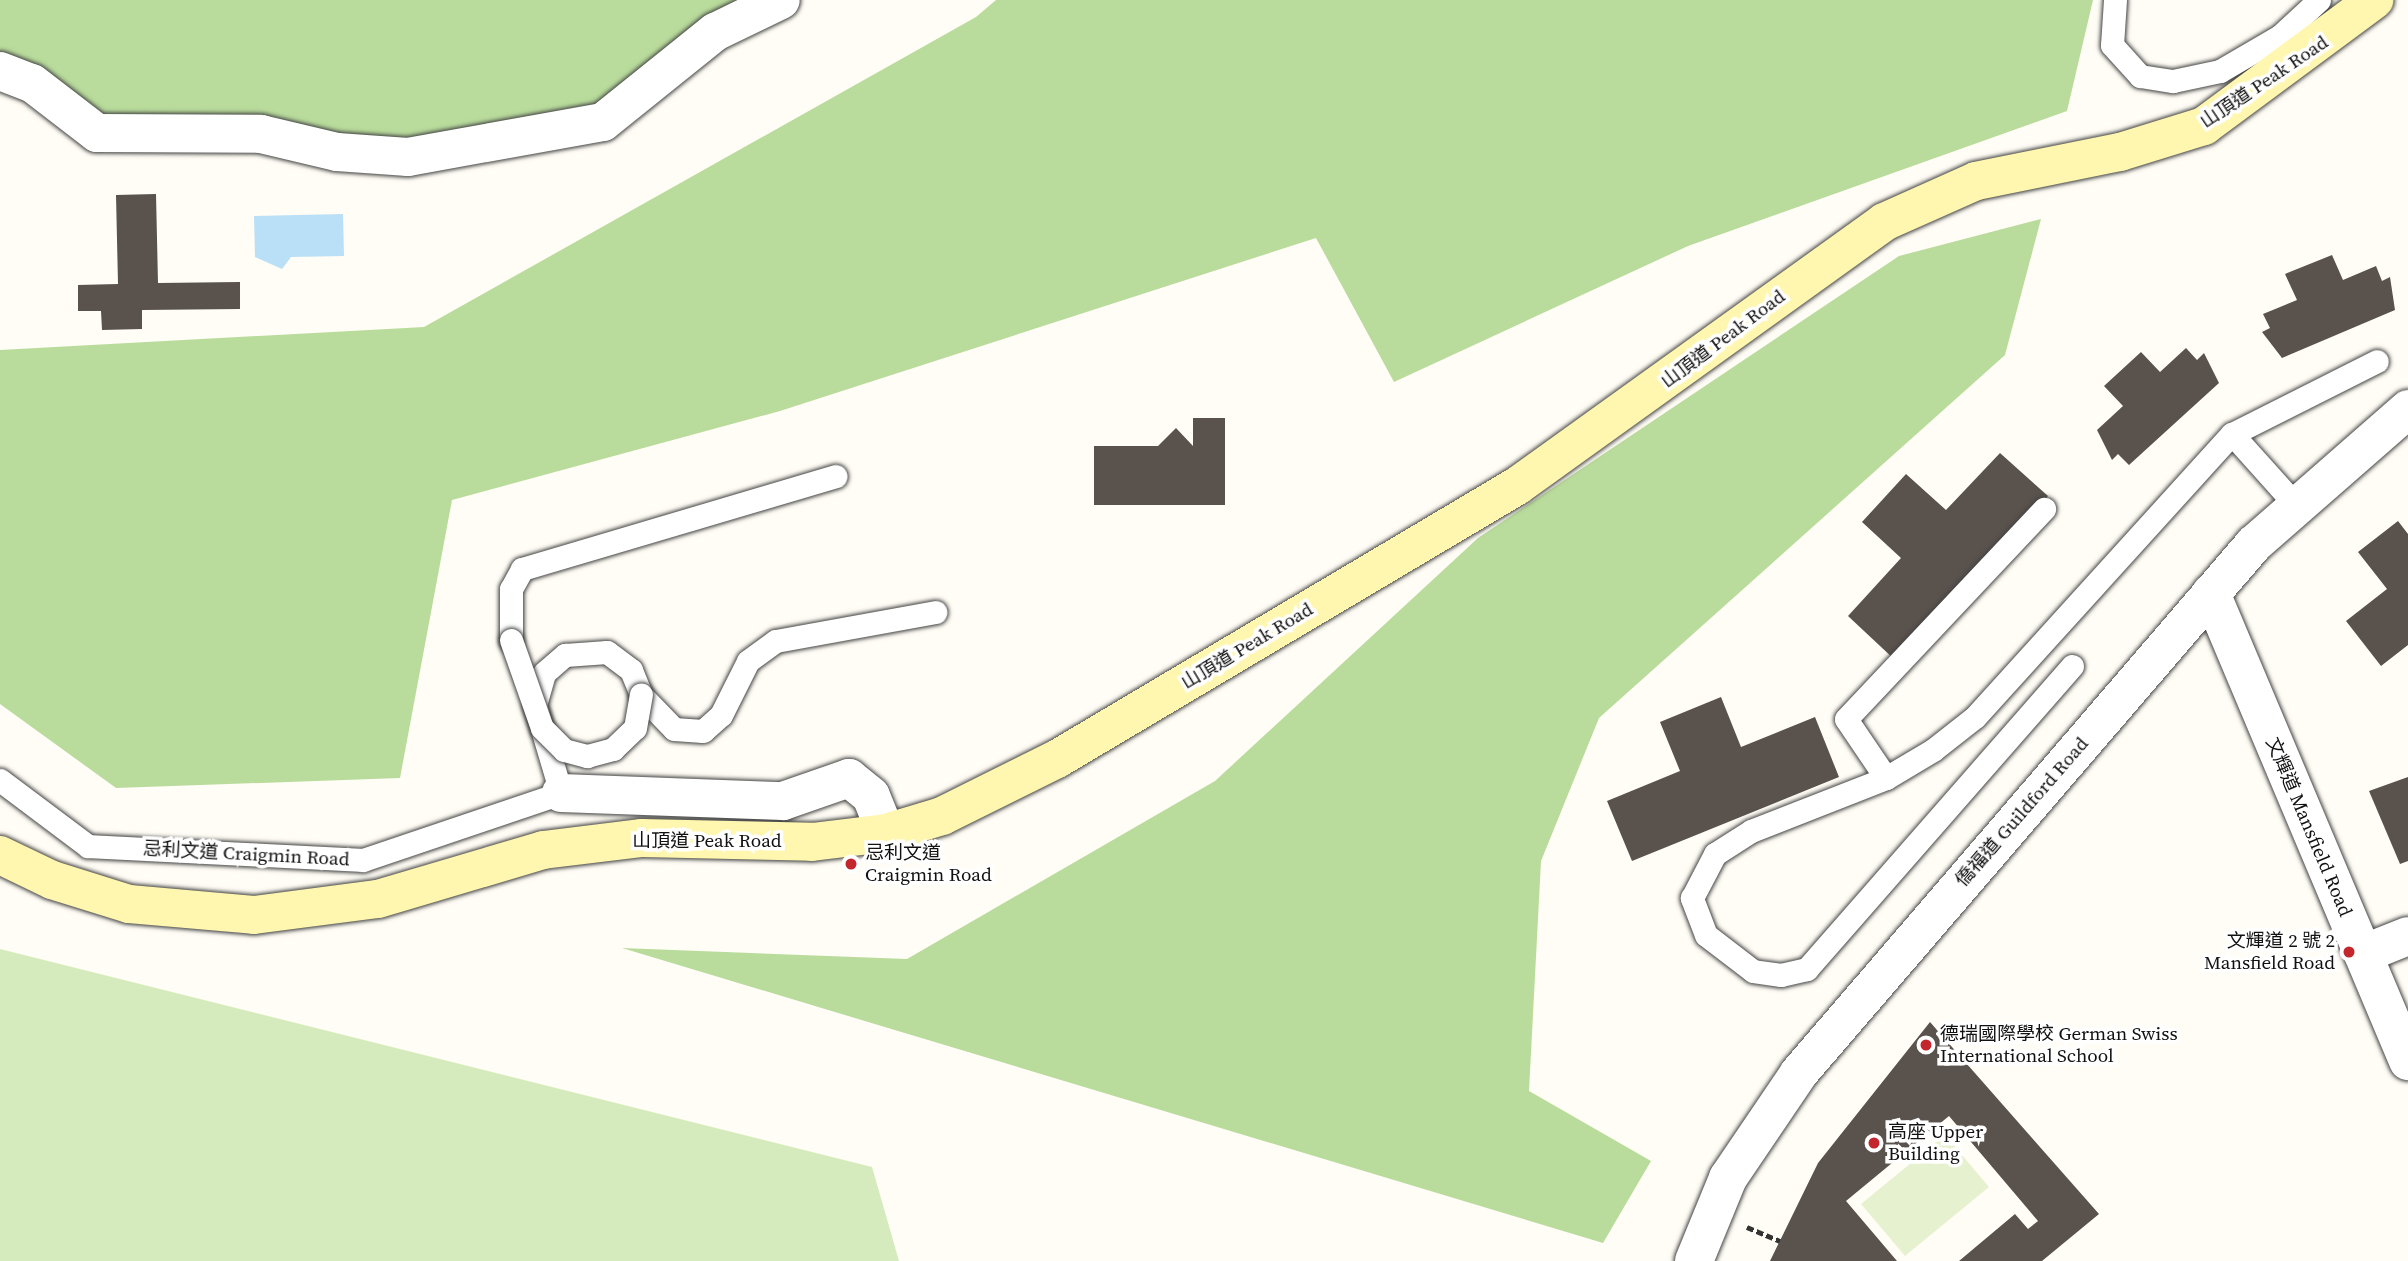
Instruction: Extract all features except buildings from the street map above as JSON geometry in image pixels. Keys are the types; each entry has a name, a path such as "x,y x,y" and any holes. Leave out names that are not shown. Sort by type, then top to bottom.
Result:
{"main road":[{"name":"山頂道 Peak Road","path":"0,855 52,880 129,904 254,915 378,899 566,847 642,838 812,842 886,833 942,816 1035,771 1517,486 1884,222 1976,181 2120,152 2204,126 2374,0"}],"street":[{"path":"0,71 32,83 97,133 244,132 337,152 408,157 513,133 592,127 715,32 781,0"},
{"name":"僑福道 Guildford Road","path":"1693,1261 1728,1178 1799,1073 2211,593 2294,503 2408,409"},
{"name":"文輝道 Mansfield Road","path":"2211,593 2408,1060"},
{"name":"忌利文道 Craigmin Road","path":"561,793 783,801 849,778 871,796 886,833"},
{"path":"2363,954 2408,936"}],"lane":[{"path":"2115,0 2112,44 2140,76 2173,81 2220,71 2280,36 2319,0"},
{"path":"2072,666 1807,969 1781,975 1753,971 1706,935 1692,898 1715,854 1751,831 1886,778 1975,717 2232,434 2377,361"},
{"path":"2232,434 2294,503"},
{"path":"641,695 635,727 613,749 587,755 564,750 542,728 511,640 512,589 522,569 836,476"},
{"path":"1886,778 1846,719 2044,509"},
{"path":"561,793 535,705 544,673 578,650 607,652 631,670 641,695 674,729 703,731 721,715 748,661 776,641 935,612"},
{"name":"忌利文道 Craigmin Road","path":"0,780 88,846 363,860 561,793"}],"path":[{"path":"1733,1222 1780,1241"}],"green space":[{"path":"0,0 743,0 607,102 429,139 108,121 0,57"},
{"path":"996,0 2093,0 2067,111 1688,246 1394,382 1316,238 780,411 452,500 400,778 116,788 0,704 0,350 424,327 976,17"},
{"path":"2041,219 2005,355 1599,718 1541,861 1529,1091 1651,1161 1603,1243 622,948 907,959 1215,781 1478,538 1899,256"},
{"path":"0,949 872,1167 899,1261 0,1261"},
{"path":"1945,1135 1989,1187 1905,1256 1861,1204"}],"water":[{"path":"343,214 344,256 291,257 282,269 255,257 254,216"}],"place":[{"name":"忌利文道 Craigmin Road","path":"851,864"},
{"name":"文輝道 2 號 2 Mansfield Road","path":"2349,952"},
{"name":"德瑞國際學校 German Swiss International School","path":"1926,1045"},
{"name":"高座 Upper Building","path":"1874,1143"}]}
